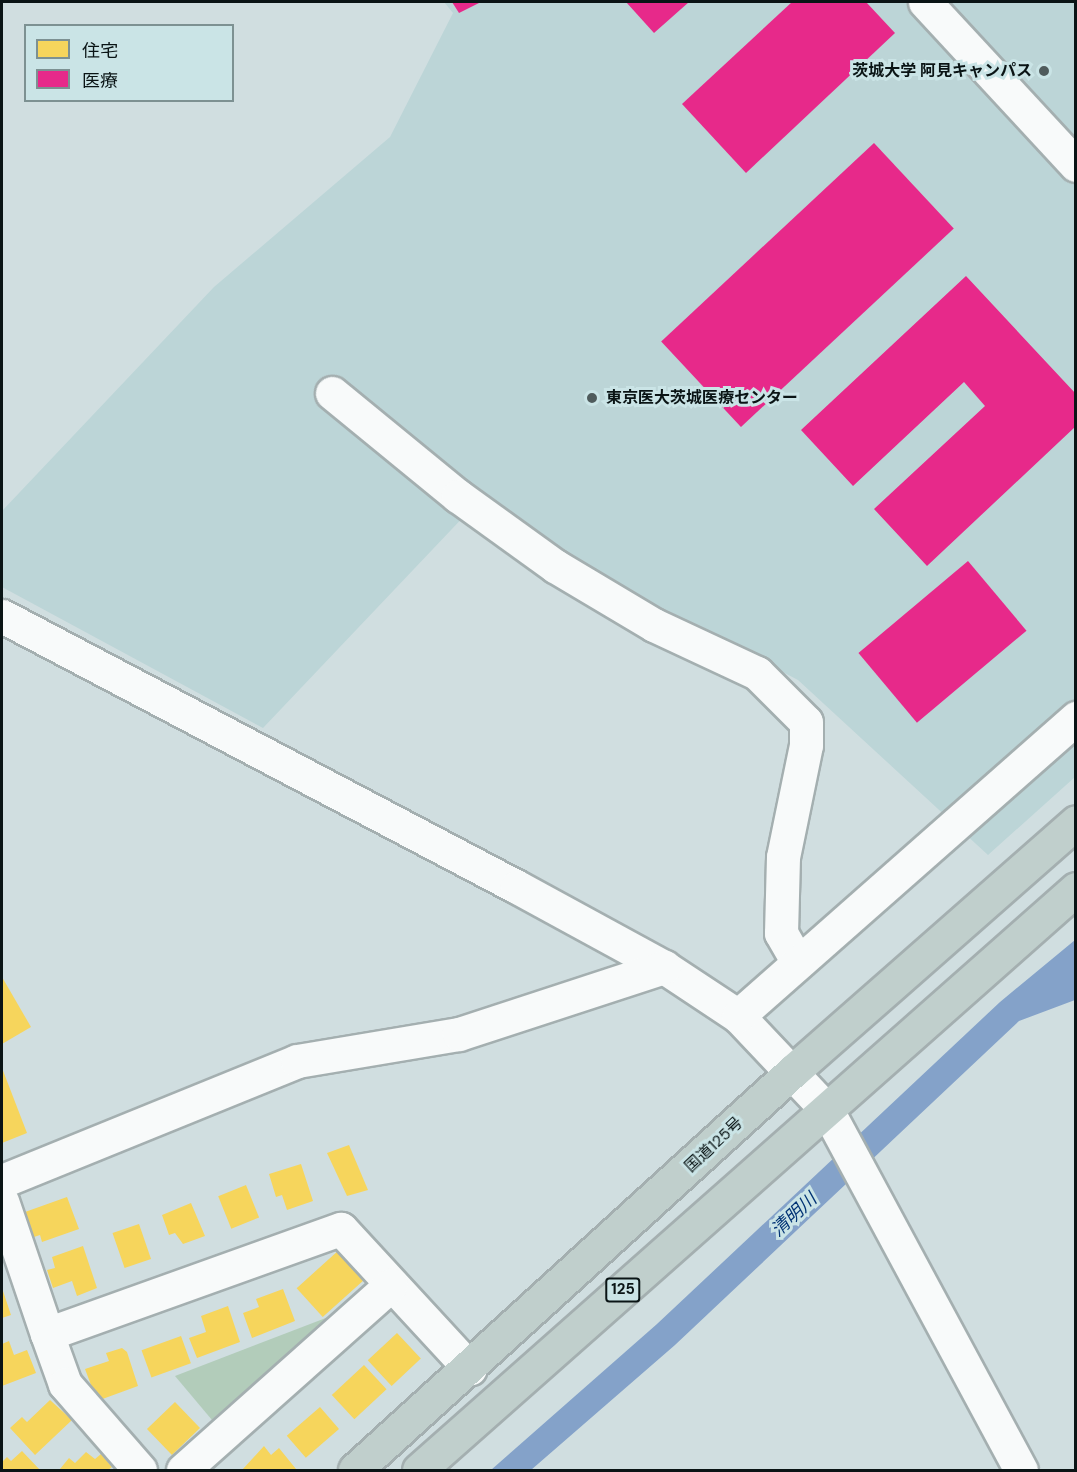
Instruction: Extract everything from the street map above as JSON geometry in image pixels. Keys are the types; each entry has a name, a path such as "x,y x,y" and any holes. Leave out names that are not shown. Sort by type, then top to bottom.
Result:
{"highway":[{"name":"国道125号","path":"355,1470 470,1369 793,1071 1076,822"},
{"name":"125","path":"419,1470 1076,889"}],"street":[{"path":"925,2 1076,165"},
{"path":"332,393 458,496 555,566 654,625 757,673 806,722 806,746 783,857 780,933 798,963"},
{"path":"2,616 664,967 738,1016 793,1071 827,1110 1021,1470"},
{"path":"738,1016 1076,718"},
{"path":"2,1181 297,1061 459,1034 664,967"},
{"path":"2,1201 65,1383 140,1470"},
{"path":"47,1334 341,1229 470,1369"},
{"path":"183,1470 391,1285"}],"shaded area":[{"name":"東京医大茨城医療センター","path":"444,2 914,2 1075,178 1075,777 988,855 798,680 470,510 263,728 2,587 2,511 214,287 390,137 453,13"},
{"name":"茨城大学 阿見キャンパス","path":"948,2 1075,2 1075,140"}],"green space":[{"path":"331,1316 212,1420 175,1376"}],"water":[{"name":"清明川","path":"1075,940 1075,1000 1019,1021 675,1345 531,1470 491,1470 657,1324 1000,1002"}],"building: 住宅":[{"path":"2,977 31,1027 2,1044"},
{"path":"2,1068 27,1133 2,1143"},
{"path":"349,1145 368,1190 347,1196 327,1153"},
{"path":"301,1164 313,1201 287,1210 282,1195 276,1197 269,1174"},
{"path":"246,1185 259,1217 231,1229 218,1196"},
{"path":"67,1197 79,1229 42,1242 40,1235 34,1237 25,1212"},
{"path":"191,1203 205,1236 183,1244 175,1233 169,1235 162,1215"},
{"path":"139,1224 151,1259 125,1268 113,1233"},
{"path":"83,1246 97,1288 77,1296 72,1281 53,1288 47,1270 55,1268 52,1257"},
{"path":"339,1250 365,1279 323,1317 297,1288"},
{"path":"2,1288 11,1315 2,1318"},
{"path":"283,1289 295,1321 252,1338 243,1313 259,1307 256,1299"},
{"path":"228,1306 240,1342 197,1358 189,1338 206,1332 201,1316"},
{"path":"397,1333 421,1359 392,1386 368,1360"},
{"path":"181,1336 191,1363 151,1378 142,1350"},
{"path":"9,1341 14,1355 27,1350 36,1373 2,1386 2,1344"},
{"path":"122,1348 127,1352 138,1386 97,1401 85,1369 109,1361 106,1353"},
{"path":"364,1365 387,1389 354,1419 332,1395"},
{"path":"50,1400 72,1420 35,1455 10,1428 22,1417 27,1422"},
{"path":"175,1402 200,1428 172,1455 147,1429"},
{"path":"320,1407 339,1429 306,1458 287,1436"},
{"path":"264,1446 271,1455 279,1448 296,1469 242,1470"},
{"path":"22,1451 40,1470 2,1470 2,1462 7,1457 11,1461"},
{"path":"86,1452 95,1459 101,1454 112,1467 108,1470 60,1469 69,1458 75,1463"}],"building: 医療":[{"path":"452,2 481,2 459,13"},
{"path":"626,2 689,2 654,33"},
{"path":"792,2 866,2 895,33 746,173 682,104"},
{"path":"874,143 954,229 741,427 661,341"},
{"path":"966,276 1076,394 1076,426 927,566 874,509 985,406 964,382 853,486 801,430"},
{"path":"968,561 1026,631 917,723 858,653"}],"place":[{"name":"茨城大学 阿見キャンパス","path":"1044,71"},
{"name":"東京医大茨城医療センター","path":"592,398"}]}
